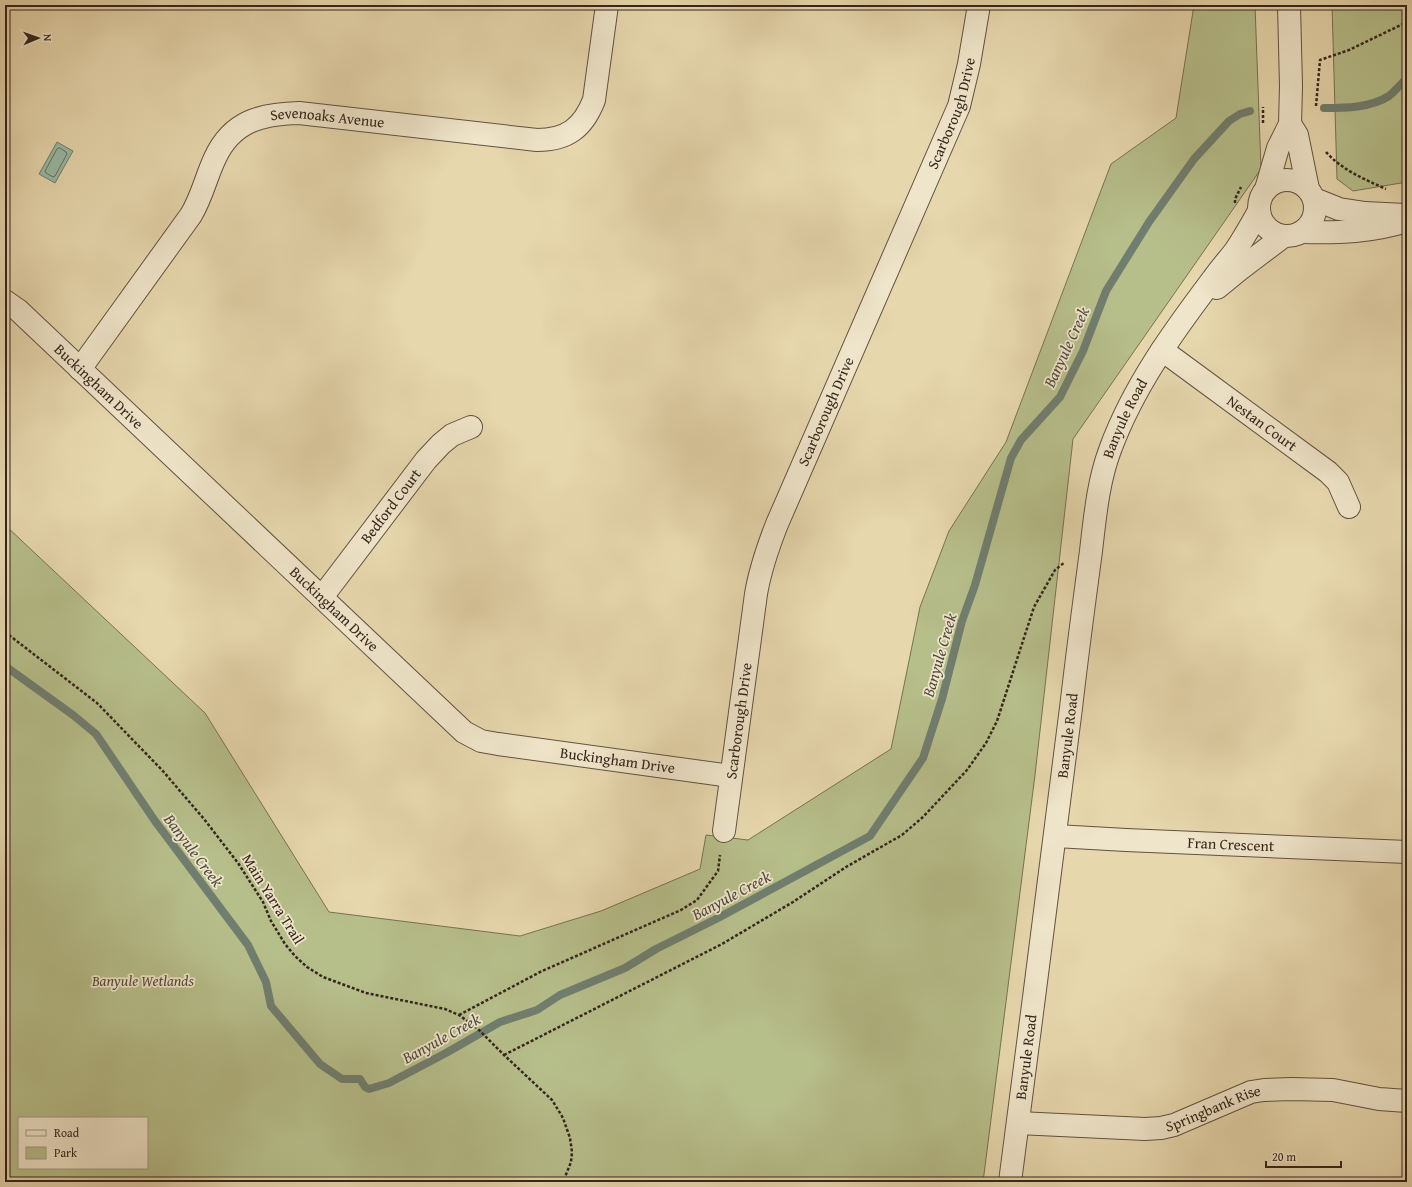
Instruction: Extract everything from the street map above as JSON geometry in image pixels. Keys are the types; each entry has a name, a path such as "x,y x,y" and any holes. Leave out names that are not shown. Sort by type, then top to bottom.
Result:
{"street":[{"name":"Sevenoaks Avenue","path":"80,369 191,215 199,202 214,159 223,144 234,132 259,118 276,114 299,113 537,140 550,140 574,130 581,124 588,114 594,100 607,5"},
{"name":"Scarborough Drive","path":"724,831 759,575 784,509 959,106 969,64 979,5"},
{"path":"1290,5 1290,124 1278,148 1266,189 1259,203 1259,211 1262,220 1267,228 1275,234 1350,232 1385,228 1407,221"},
{"path":"1291,86 1300,5"},
{"path":"1290,124 1297,135 1316,209 1314,218 1309,226 1293,234"},
{"path":"1266,189 1278,182 1292,180 1301,183 1311,194 1339,208 1365,213 1407,215"},
{"name":"Banyule Road","path":"1010,1182 1056,836 1082,613 1103,474 1109,452 1130,403 1162,350 1213,278 1235,250 1259,211"},
{"name":"Banyule Road","path":"1190,311 1239,270 1293,234"},
{"name":"Buckingham Drive","path":"5,301 18,310 464,732 481,741 498,744 731,776"},
{"name":"Nestan Court","path":"1162,350 1328,472 1338,482 1349,507"},
{"name":"Bedford Court","path":"322,597 426,460 452,435 471,427"},
{"name":"Fran Crescent","path":"1056,836 1407,852"},
{"name":"Springbank Rise","path":"1018,1123 1145,1129 1161,1128 1190,1119 1251,1092 1276,1089 1333,1090 1379,1099 1407,1101"}],"path":[{"path":"1316,112 1320,60 1349,50 1407,22"},
{"path":"1262,107 1262,128"},
{"path":"1322,147 1334,161 1348,171 1392,192"},
{"path":"1235,206 1235,199 1244,180"},
{"path":"504,1055 722,944 793,902 846,867 902,835 923,817 967,770 986,743 997,721 1034,607 1055,570 1066,561"},
{"name":"Main Yarra Trail","path":"5,632 97,703 162,770 204,819 238,863 263,902 271,921 285,944 307,967 323,977 366,993 445,1009 458,1016 478,1029 552,1100 563,1118 570,1138 572,1152 571,1162 562,1182"},
{"path":"458,1016 542,971 681,910 697,900 718,871 724,831"}],"green space":[{"name":"Banyule Wetlands","path":"1194,5 1255,5 1261,169 1073,439 1035,775 983,1182 5,1182 5,525 205,713 329,912 520,936 601,911 700,869 706,835 748,840 891,749 920,607 949,531 1006,442 1111,164 1176,118"},
{"path":"1332,5 1407,5 1407,182 1353,191 1337,179"}],"water":[{"path":"57,142 73,151 55,183 39,174"}],"waterway":[{"name":"Banyule Creek","path":"1324,108 1349,107 1374,103 1389,96 1407,78"},
{"name":"Banyule Creek","path":"5,666 73,715 96,734 155,821 248,945 266,982 271,1006 320,1064 342,1079 360,1079 365,1087 369,1089 389,1083 500,1022 537,1010 560,995 625,968 656,949 718,918 870,836 923,758 942,699 962,621 975,585 1011,458 1021,440 1060,397 1083,351 1106,291 1149,222 1194,159 1229,121 1240,114 1250,111"}]}
